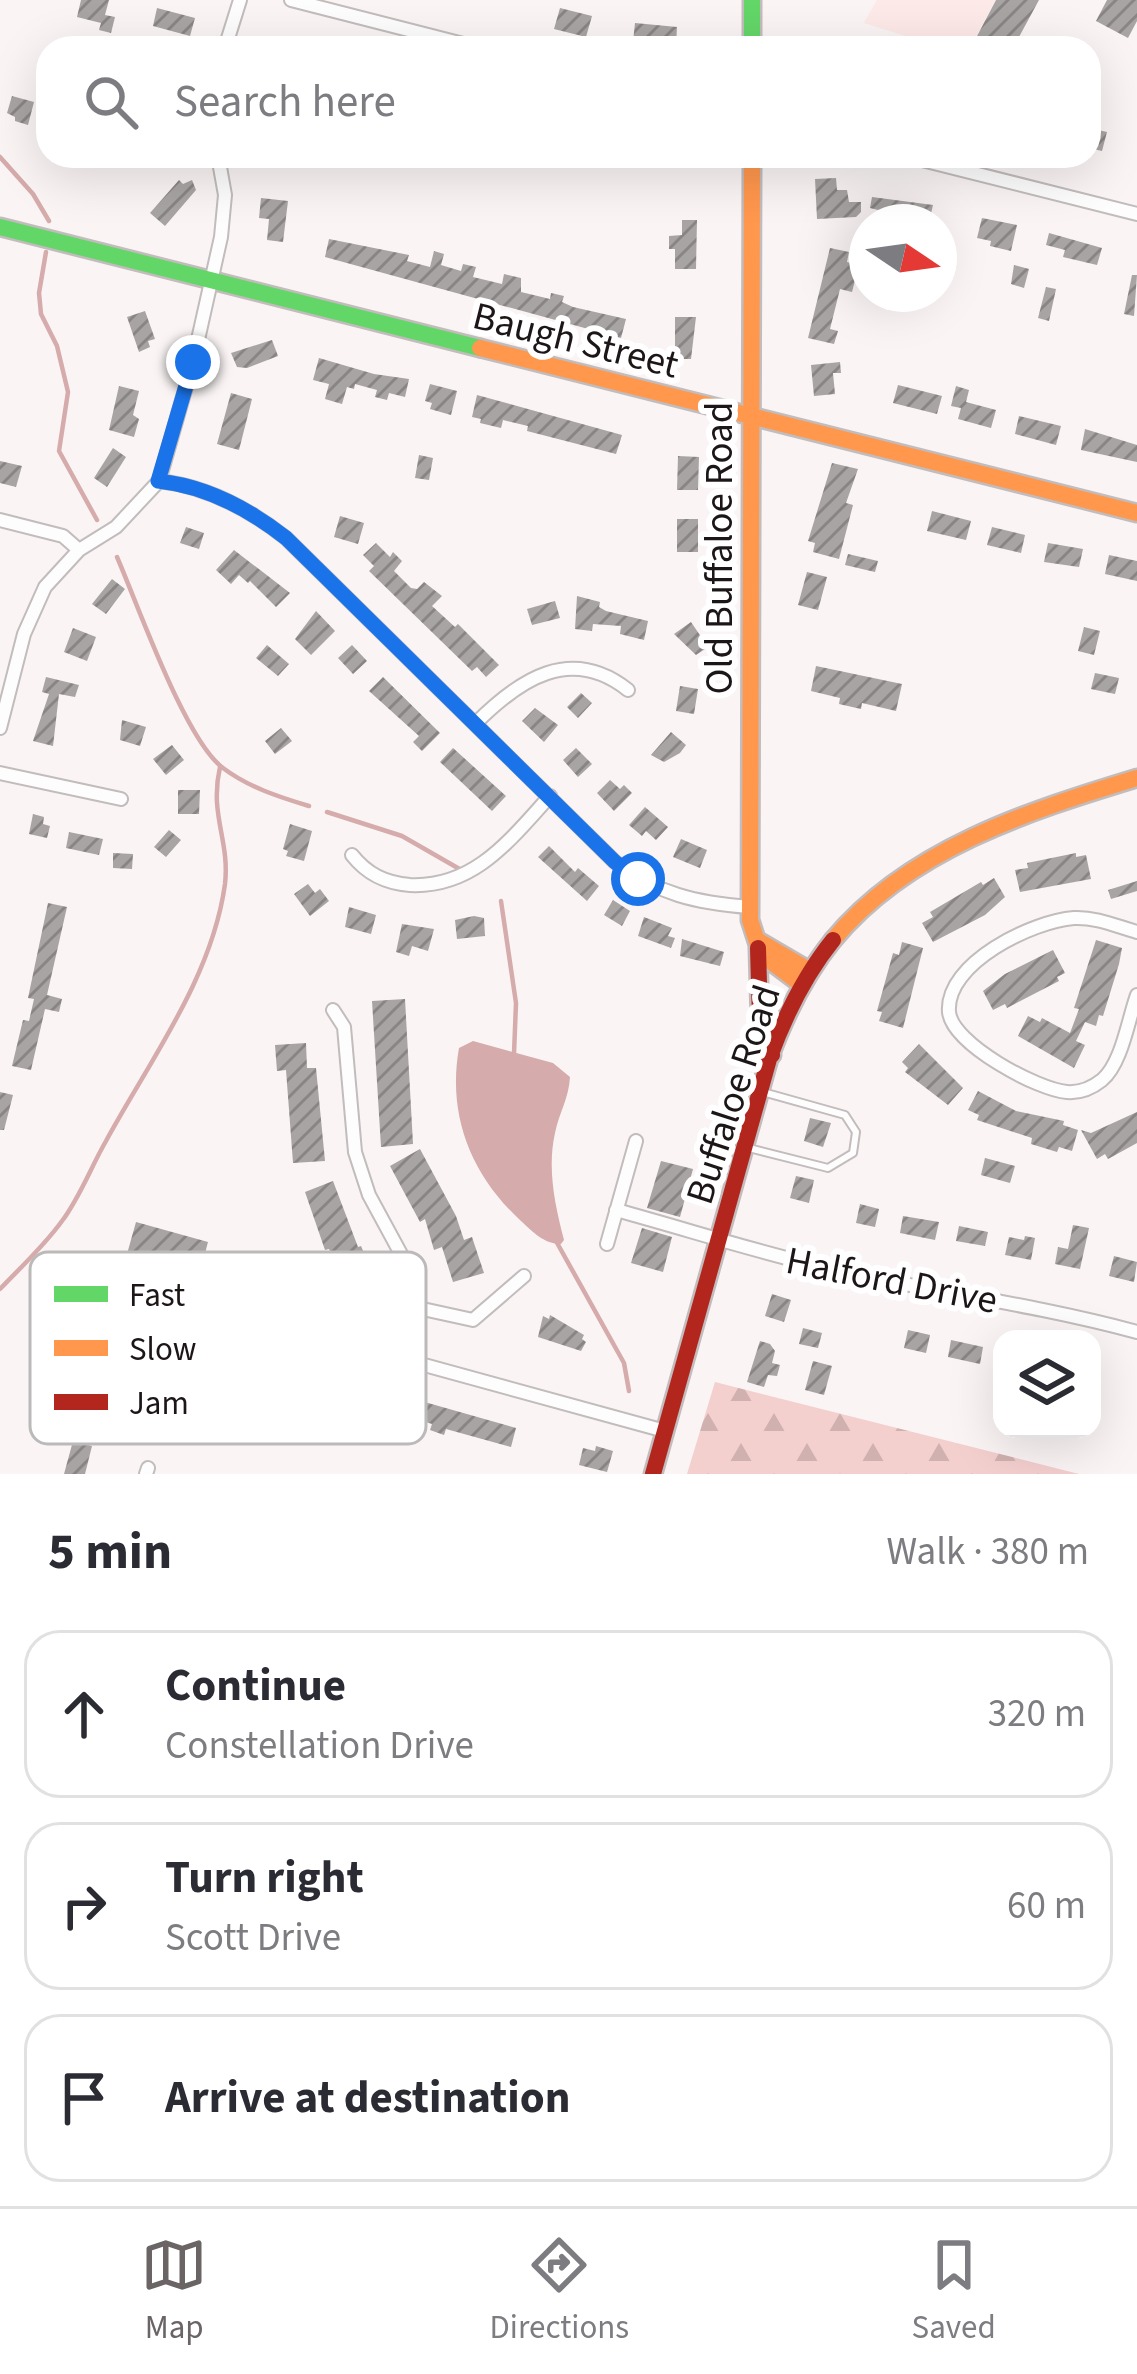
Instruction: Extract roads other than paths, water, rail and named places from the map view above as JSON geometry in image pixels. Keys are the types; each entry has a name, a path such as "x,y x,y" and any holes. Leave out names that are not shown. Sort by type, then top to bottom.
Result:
{"street":[{"path":"229,36 240,0"},
{"path":"291,0 432,36"},
{"path":"752,0 752,36"},
{"path":"0,728 24,634 46,586 79,550 116,527 158,481 212,280 224,212 219,168"},
{"name":"Old Buffaloe Road","path":"752,168 749,907 757,944 760,1036 772,1055"},
{"path":"953,168 1137,214"},
{"name":"Baugh Street","path":"0,226 1137,513"},
{"path":"158,481 182,483 243,508 276,530 638,879 676,897 749,907"},
{"path":"0,520 63,536 79,550"},
{"path":"476,723 509,692 546,672 578,669 609,675 628,690"},
{"path":"0,773 121,799"},
{"name":"Buffaloe Road","path":"653,1474 760,1091 806,978 870,904 954,844 1006,819 1135,785"},
{"path":"352,855 363,869 396,884 456,880 479,868 550,796"},
{"path":"1137,932 1076,918 1001,944 956,981 949,1016 960,1036 981,1054 1053,1089 1074,1092 1096,1085 1112,1070 1137,995"},
{"path":"757,944 794,958 806,978"},
{"path":"333,1010 344,1027 356,1152 369,1195 399,1252"},
{"path":"607,1244 636,1142"},
{"name":"Halford Drive","path":"616,1210 842,1271 984,1296 1137,1332"},
{"path":"426,1310 473,1320 524,1276"},
{"path":"426,1363 665,1431"}],"lane":[{"path":"744,1147 828,1168 853,1153 856,1132 845,1115 760,1091"}],"waterway":[{"path":"0,157 33,194 49,221"},
{"path":"46,252 39,293 41,314 57,346 68,392 59,451 97,520"},
{"path":"117,557 178,702 208,753 243,781 309,806"},
{"path":"36,1252 68,1212 177,1017 207,952 225,884 217,799 220,767"},
{"path":"327,812 402,836 463,871"},
{"path":"501,901 516,1003 514,1054"},
{"path":"556,1241 624,1363 629,1391"},
{"path":"0,1289 30,1258"}]}
